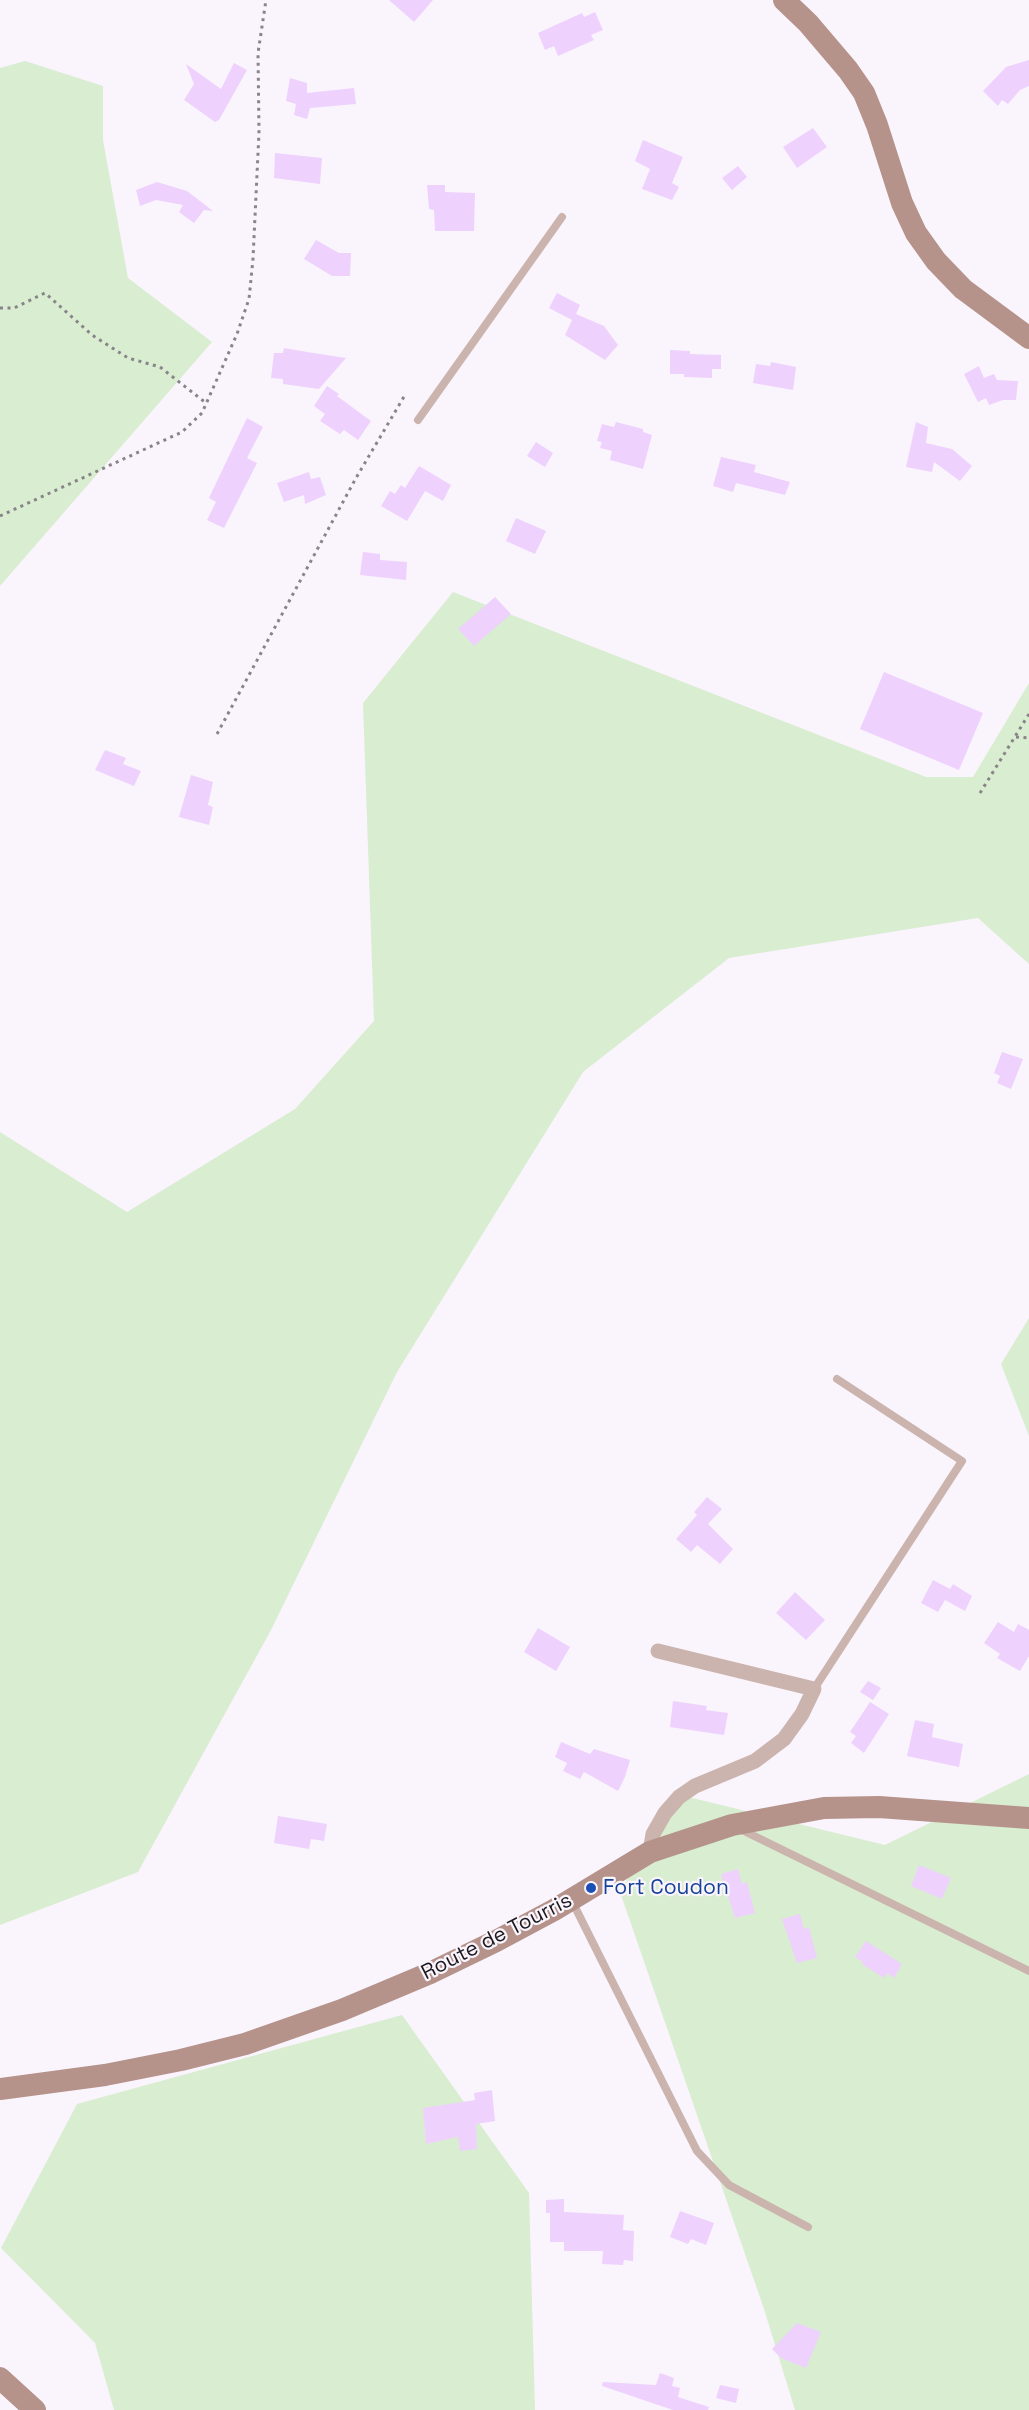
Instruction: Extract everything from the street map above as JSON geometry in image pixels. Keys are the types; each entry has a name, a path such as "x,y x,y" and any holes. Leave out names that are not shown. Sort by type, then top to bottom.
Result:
{"street":[{"path":"784,0 808,23 849,70 864,93 878,125 902,203 916,233 963,289 1029,338"},
{"path":"650,1852 652,1834 665,1813 679,1797 695,1786 755,1761 784,1739 802,1714 814,1689 658,1651"},
{"name":"Route de Tourris","path":"0,2089 105,2075 245,2044 342,2010 430,1973 496,1941 650,1852 732,1825 824,1808 879,1806 1029,1818"},
{"path":"0,2378 35,2410"}],"lane":[{"path":"418,420 562,216"},
{"path":"814,1689 962,1461 837,1379"},
{"path":"732,1825 1029,1971"},
{"path":"572,1899 697,2151 729,2185 808,2227"}],"path":[{"path":"0,516 182,432 202,413 237,334 249,299 259,132 258,52 266,0"},
{"path":"0,308 14,308 45,292 92,335 128,358 160,367 206,403"},
{"path":"216,734 356,478 405,395"},
{"path":"980,793 1029,714"},
{"path":"1016,737 1029,738"}],"green space":[{"path":"25,61 103,86 103,140 128,278 212,342 0,586 0,68"},
{"path":"453,592 926,777 973,777 1029,683 1029,964 978,918 729,958 583,1072 397,1372 271,1630 138,1872 0,1925 0,1132 127,1212 295,1109 374,1021 363,703"},
{"path":"1029,1318 1029,1436 1001,1364"},
{"path":"1029,1774 1029,2410 795,2410 764,2309 620,1892 676,1794 885,1845"},
{"path":"402,2015 529,2193 535,2410 114,2410 95,2343 1,2248 77,2104"}],"building":[{"path":"389,0 433,0 414,22"},
{"path":"595,12 603,30 591,35 594,40 558,56 554,46 545,50 538,33 582,13 584,17"},
{"path":"1029,60 1029,86 1020,90 1008,104 1002,100 998,106 983,91 1006,67"},
{"path":"234,63 247,70 219,120 215,122 184,100 194,84 186,64 221,89"},
{"path":"290,78 307,83 307,93 354,88 356,104 310,108 307,119 294,115 296,104 286,101"},
{"path":"813,128 827,147 797,168 783,147"},
{"path":"643,140 683,157 672,183 679,187 672,200 642,189 650,169 635,161"},
{"path":"275,153 322,158 320,184 274,178"},
{"path":"738,166 747,177 732,190 722,178"},
{"path":"157,182 187,191 213,211 204,210 194,223 179,212 183,205 156,200 140,206 136,190"},
{"path":"427,185 445,185 445,192 475,193 474,231 435,231 434,210 429,209"},
{"path":"316,240 339,253 351,253 350,276 332,276 304,259"},
{"path":"557,293 580,305 576,314 604,326 618,345 605,360 565,335 572,320 549,308"},
{"path":"284,348 346,358 319,389 283,384 283,379 271,378 274,353 283,353"},
{"path":"670,350 690,351 690,354 721,355 721,369 712,369 712,378 670,374"},
{"path":"771,362 796,367 793,390 753,383 756,364 770,366"},
{"path":"979,366 984,378 994,374 997,380 1018,381 1016,400 1003,400 989,405 986,398 978,402 964,374"},
{"path":"327,386 371,421 358,440 344,430 340,434 320,421 325,414 314,406"},
{"path":"247,418 263,427 247,458 257,463 224,528 207,520 216,502 209,498"},
{"path":"616,422 643,429 643,432 652,435 643,469 610,460 612,451 600,448 602,442 597,441 602,424 614,427"},
{"path":"916,422 928,427 926,443 952,449 972,466 960,481 934,462 932,472 906,467"},
{"path":"536,442 553,453 545,467 527,456"},
{"path":"721,457 756,465 754,472 790,482 785,495 736,483 733,492 713,486"},
{"path":"419,466 451,485 443,501 425,491 407,521 381,506 390,491 395,494 401,485 405,488"},
{"path":"309,472 311,479 320,477 326,495 305,504 304,495 284,502 277,483"},
{"path":"516,518 546,531 535,554 506,541"},
{"path":"363,552 380,554 380,560 407,562 406,580 360,575"},
{"path":"495,597 511,614 474,646 458,629"},
{"path":"884,672 983,713 959,770 860,729"},
{"path":"105,750 126,758 123,764 141,771 134,786 95,770"},
{"path":"191,775 213,782 208,805 213,807 209,825 179,817"},
{"path":"1002,1052 1023,1059 1011,1089 997,1083 1000,1076 994,1073"},
{"path":"707,1497 722,1509 708,1524 733,1549 720,1564 697,1545 691,1552 676,1539 697,1515 694,1512"},
{"path":"933,1580 950,1589 953,1584 972,1596 965,1611 945,1600 938,1612 921,1603"},
{"path":"795,1592 825,1620 806,1640 776,1613"},
{"path":"998,1622 1014,1632 1018,1624 1029,1630 1029,1656 1020,1671 997,1658 1000,1654 984,1643"},
{"path":"538,1628 570,1647 556,1671 524,1652"},
{"path":"868,1681 881,1688 873,1700 860,1692"},
{"path":"673,1701 707,1706 706,1710 728,1713 724,1735 670,1727"},
{"path":"870,1702 889,1714 864,1753 851,1743 856,1736 850,1732"},
{"path":"915,1720 934,1724 932,1737 963,1744 959,1767 907,1756"},
{"path":"561,1742 590,1754 594,1749 630,1760 618,1791 584,1772 580,1779 563,1771 567,1763 555,1757"},
{"path":"278,1816 327,1824 324,1841 311,1839 309,1849 274,1843"},
{"path":"919,1865 951,1878 942,1899 911,1886"},
{"path":"738,1869 742,1884 747,1882 755,1913 735,1918 721,1874"},
{"path":"800,1914 804,1929 809,1927 817,1958 797,1963 782,1919"},
{"path":"866,1941 902,1964 894,1978 887,1973 884,1978 855,1957"},
{"path":"492,2090 495,2121 476,2124 477,2149 460,2151 458,2137 426,2144 423,2108 475,2100 474,2093"},
{"path":"564,2199 564,2212 624,2215 623,2230 634,2231 633,2261 624,2260 623,2265 602,2264 603,2251 564,2251 564,2242 550,2242 550,2213 546,2213 546,2200"},
{"path":"680,2211 714,2223 706,2245 691,2239 688,2244 670,2237"},
{"path":"797,2323 821,2332 806,2368 781,2358 772,2349"},
{"path":"660,2373 674,2378 672,2386 680,2388 678,2397 709,2407 708,2410 673,2410 602,2386 603,2382 656,2385"},
{"path":"720,2385 739,2389 736,2403 716,2398"}],"place":[{"name":"Fort Coudon","path":"591,1888"}]}
